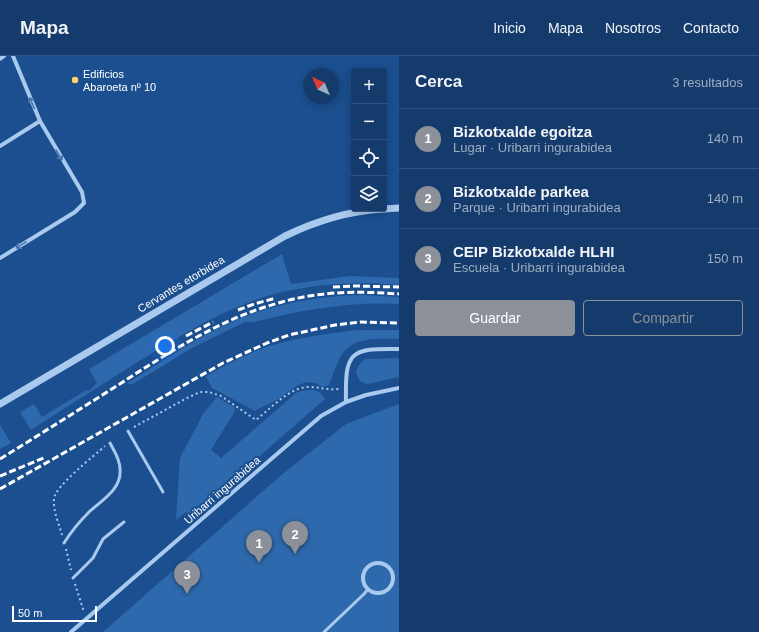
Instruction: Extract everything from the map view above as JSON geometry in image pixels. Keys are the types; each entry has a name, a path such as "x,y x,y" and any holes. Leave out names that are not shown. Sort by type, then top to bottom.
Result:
{"street":[{"path":"0,59 4,56"},
{"path":"0,258 75,212 84,203 82,192 40,121 13,56"},
{"path":"0,146 40,121"},
{"name":"Cervantes etorbidea","path":"387,209 399,208"},
{"name":"Cervantes etorbidea","path":"0,404 284,236 322,220 356,212"},
{"path":"346,402 347,368 350,359 355,354 367,350 399,348"},
{"name":"Uribarri ingurabidea","path":"72,632 321,416 346,402 366,395 399,388"},
{"path":"377,562 387,565 391,569 394,578 393,584 388,590 380,593 375,593 368,589 363,580 363,575 368,566 377,562"},
{"path":"393,584 399,583"}],"lane":[{"path":"128,431 162,492"},
{"path":"64,543 72,531 89,512 110,494 118,483 120,470 118,458 110,443"},
{"path":"73,578 93,558 103,539 124,522"},
{"path":"324,632 368,589"}],"path":[{"path":"128,431 200,392 209,392 221,396 256,420 292,391 300,388 308,387 328,390 346,389"},
{"path":"86,619 73,578 55,509 54,497 57,490 66,481 110,443"}],"shaded area":[{"path":"282,254 291,284 350,276 399,278 399,285 365,283 314,286 264,297 232,309 170,342 31,430 20,412 34,404 42,417 86,390 89,391 97,383 89,369"},
{"path":"362,295 399,297 399,304 380,303 326,307 254,322 245,322 192,348 133,384 127,384 195,341 217,329 252,314 269,308 306,300"},
{"path":"358,330 399,330 399,339 376,339 361,341 355,344 348,348 341,356 329,385 322,387 316,383 310,382 298,385 275,401 255,411 212,388 206,376 258,350 282,342"},
{"path":"399,358 399,377 368,384 361,382 358,378 356,371 361,362 365,359"},
{"path":"312,390 320,393 325,399 190,517 186,512 176,520 180,458 203,414 217,397 234,407 235,411 211,450 221,458 296,393"},
{"path":"399,404 399,632 103,632 280,476 346,424"},
{"path":"0,425 11,443 0,449"}],"railway":[{"path":"333,287 399,287"},
{"path":"0,459 175,349 238,317 296,298 355,292 399,294"},
{"path":"238,310 276,298"},
{"path":"186,336 213,322"},
{"path":"0,489 223,363 267,343 289,335 335,325 360,322 399,323"},
{"path":"0,476 46,457"}],"place":[{"name":"Edificios Abaroeta nº 10","path":"75,80"},
{"name":"Bizkotxalde parkea","path":"295,554"},
{"name":"Bizkotxalde egoitza","path":"259,563"},
{"name":"CEIP Bizkotxalde HLHI","path":"187,594"}]}
